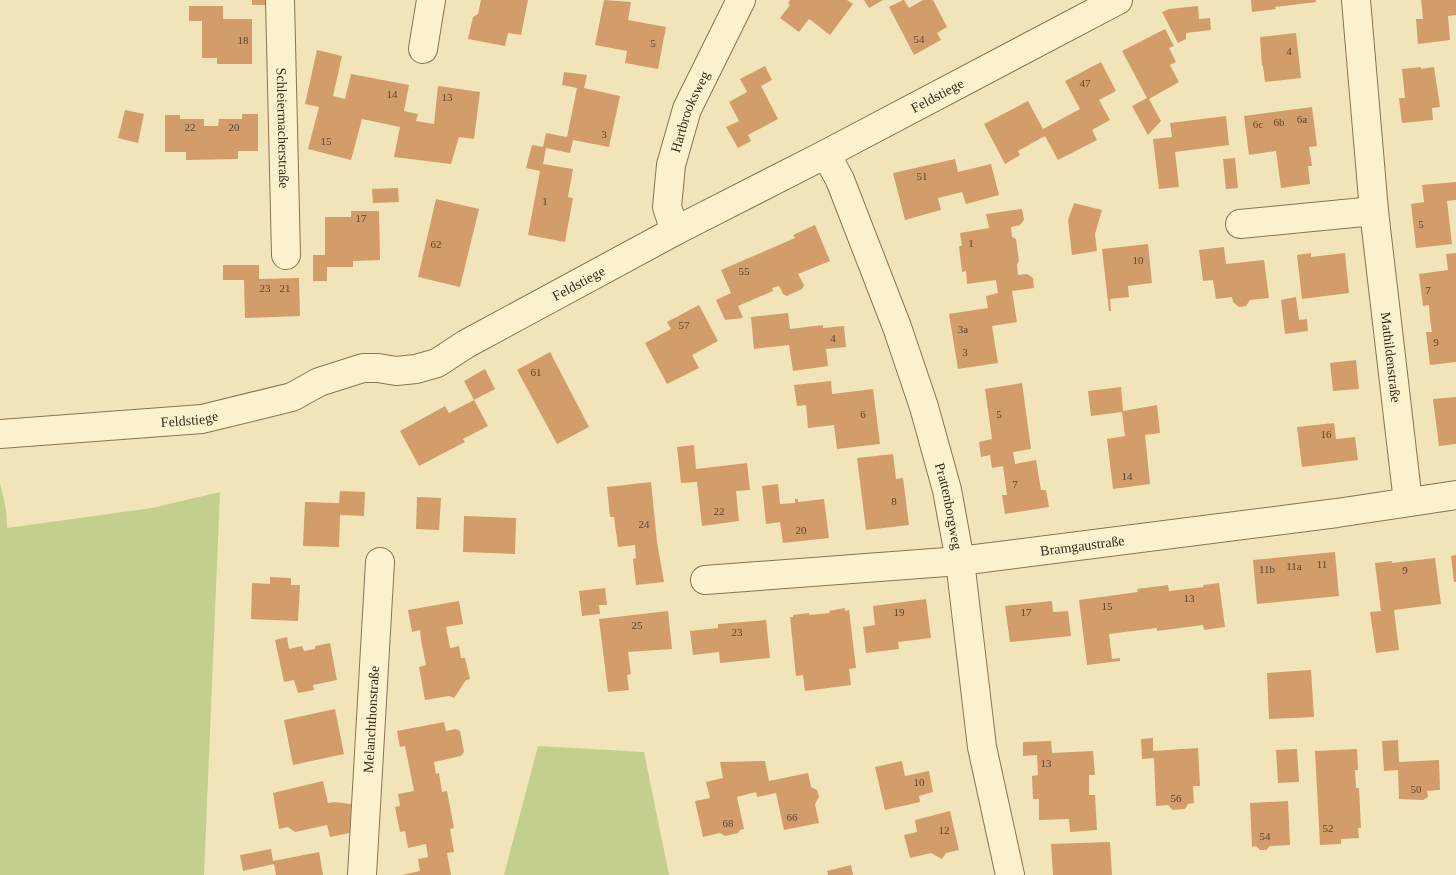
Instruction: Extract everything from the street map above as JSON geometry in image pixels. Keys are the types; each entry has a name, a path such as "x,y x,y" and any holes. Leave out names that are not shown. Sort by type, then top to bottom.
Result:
{"street":[{"name":"Schleiermacherstraße","path":"280,0 286,256"},
{"path":"423,50 431,0"},
{"name":"Hartbrooksweg","path":"675,231 667,207 671,165 687,109 741,0"},
{"name":"Feldstiege","path":"0,434 202,419 292,397 319,382 363,368 396,371 416,369 437,363 466,344 675,231 826,154 1118,0"},
{"name":"Mathildenstraße","path":"1356,0 1374,211 1408,502"},
{"name":"Prattenborgweg","path":"826,154 840,180 886,299 924,407 947,490 960,561 982,747 1010,875"},
{"path":"1240,224 1374,211"},
{"name":"Bramgaustraße","path":"705,580 960,561 1338,514 1456,495"},
{"name":"Melanchthonstraße","path":"362,875 380,562"}],"green space":[{"path":"0,483 6,509 7,528 152,508 220,492 204,875 0,875"},
{"path":"538,746 644,752 669,875 504,875"}],"building":[{"path":"252,0 270,0 270,5 252,5"},
{"path":"481,0 528,0 521,35 508,33 505,46 468,39 473,17 478,14"},
{"path":"604,0 631,2 628,20 666,27 658,69 625,63 627,51 595,45"},
{"path":"790,0 847,0 853,4 830,35 809,19 799,32 780,18 790,5 788,3"},
{"path":"864,0 883,0 869,8"},
{"path":"903,0 909,8 923,0 933,0 947,27 937,33 941,40 914,55 889,7"},
{"path":"1251,0 1316,0 1316,2 1252,12"},
{"path":"1421,0 1456,0 1456,15 1448,16 1450,40 1418,44 1416,19 1423,19"},
{"path":"189,6 223,6 223,19 252,19 252,64 217,64 217,58 202,58 202,21 189,21"},
{"path":"1198,6 1199,19 1210,18 1211,30 1186,33 1186,39 1178,43 1162,12 1169,9"},
{"path":"1165,29 1174,46 1169,48 1176,62 1170,65 1179,82 1149,99 1161,121 1148,135 1132,106 1147,98 1122,51"},
{"path":"1296,33 1301,78 1265,82 1260,37"},
{"path":"317,50 342,56 333,96 345,99 351,74 409,85 404,111 418,114 416,121 434,124 438,86 480,92 474,139 459,137 451,164 394,157 400,127 362,119 351,160 308,149 319,107 305,104"},
{"path":"1101,62 1116,91 1099,100 1110,120 1092,130 1097,140 1058,160 1045,136 1018,151 1020,155 1005,164 984,124 1028,101 1043,129 1080,109 1065,81"},
{"path":"765,66 772,80 761,86 778,119 748,135 751,141 738,148 726,127 739,121 729,102 747,92 740,79"},
{"path":"1421,67 1421,69 1434,67 1440,107 1432,108 1433,120 1402,123 1399,98 1405,98 1402,69"},
{"path":"564,72 587,75 584,88 620,96 609,147 573,140 570,153 546,148 543,164 573,169 568,197 573,198 565,242 528,235 540,171 526,168 532,145 543,147 546,133 567,137 577,88 562,85"},
{"path":"1312,107 1317,146 1309,147 1312,166 1308,166 1310,184 1281,188 1276,151 1249,155 1244,116"},
{"path":"125,110 144,114 138,143 118,138"},
{"path":"242,114 258,114 258,151 238,151 238,159 186,160 186,152 165,152 165,115 180,115 180,119 204,119 204,126 218,126 219,119 242,119"},
{"path":"1226,116 1229,145 1175,152 1179,187 1159,189 1153,139 1172,137 1170,123"},
{"path":"1235,158 1238,188 1226,189 1223,159"},
{"path":"955,159 958,172 991,164 999,195 966,204 962,192 938,198 941,210 905,220 893,173"},
{"path":"1456,182 1456,200 1447,201 1452,244 1416,248 1411,204 1424,202 1422,185"},
{"path":"398,188 399,202 373,203 372,189"},
{"path":"436,199 479,209 460,287 418,277"},
{"path":"1074,203 1102,210 1095,234 1097,251 1072,255 1068,220"},
{"path":"1022,209 1024,220 1020,225 1011,227 1012,237 1016,239 1019,261 1017,265 1018,275 1027,274 1033,278 1034,288 1012,291 1017,322 992,326 998,363 958,369 949,314 988,308 986,296 998,293 996,280 967,284 966,271 962,272 959,246 962,246 960,233 989,228 986,214"},
{"path":"351,211 379,211 380,260 353,261 353,267 327,267 327,281 313,281 313,255 325,255 325,217 351,217"},
{"path":"815,225 830,261 798,274 804,285 802,289 787,296 783,294 779,286 772,288 773,291 738,306 743,318 725,320 716,300 731,293 721,270 795,238 793,235"},
{"path":"1148,244 1152,283 1128,286 1129,297 1110,299 1111,311 1109,311 1102,249"},
{"path":"1224,247 1226,264 1264,260 1269,298 1250,300 1246,306 1239,307 1233,302 1232,297 1216,299 1213,280 1203,281 1199,250"},
{"path":"1311,253 1311,257 1345,253 1349,293 1302,299 1297,255"},
{"path":"1456,253 1456,362 1430,365 1426,332 1432,332 1429,305 1423,306 1419,274 1448,270 1446,254"},
{"path":"223,265 259,265 259,279 299,278 300,316 245,318 244,280 223,280"},
{"path":"1296,297 1299,320 1307,319 1308,331 1285,334 1281,300"},
{"path":"699,305 718,341 692,355 699,368 667,384 645,343 671,329 667,322"},
{"path":"788,313 790,329 823,325 823,328 844,326 846,347 826,349 828,366 793,371 789,345 754,349 751,317"},
{"path":"550,352 589,427 557,444 517,370"},
{"path":"1356,360 1359,389 1333,391 1330,363"},
{"path":"485,369 495,389 474,400 464,381"},
{"path":"831,381 832,394 873,389 880,444 837,449 834,425 808,428 806,405 797,406 794,385"},
{"path":"1022,383 1031,449 1013,452 1015,464 1036,460 1041,490 1046,490 1049,507 1005,514 1002,495 1007,495 1003,466 992,468 990,455 981,457 979,442 992,439 985,389"},
{"path":"1121,387 1123,411 1157,405 1160,433 1145,435 1150,484 1113,489 1107,439 1125,436 1122,412 1091,416 1088,391"},
{"path":"1456,397 1456,444 1439,446 1433,399"},
{"path":"474,400 488,426 463,439 465,442 419,466 400,431 445,406 449,413"},
{"path":"1334,423 1336,439 1355,437 1358,460 1302,467 1297,427"},
{"path":"694,445 696,469 747,463 750,490 736,491 739,521 702,526 697,482 681,483 677,447"},
{"path":"893,454 896,479 903,478 909,525 866,530 857,458"},
{"path":"651,482 657,542 664,582 636,585 633,559 636,558 635,545 618,547 614,517 610,517 607,487"},
{"path":"778,484 780,504 795,503 795,499 798,499 798,502 824,499 829,538 783,543 780,522 766,524 762,486"},
{"path":"340,491 365,492 364,516 340,515 339,547 303,546 305,502 339,503"},
{"path":"417,497 441,498 439,530 416,529"},
{"path":"464,516 516,518 515,554 463,552"},
{"path":"1335,552 1339,596 1257,604 1253,560"},
{"path":"1456,555 1456,582 1454,582 1451,556"},
{"path":"1435,558 1441,604 1394,610 1399,650 1376,653 1370,612 1381,611 1375,563"},
{"path":"270,577 291,578 291,585 300,585 298,621 251,619 252,583 270,584"},
{"path":"1219,583 1225,627 1204,630 1203,625 1157,631 1157,628 1109,634 1112,659 1120,658 1120,661 1087,665 1079,600 1138,592 1137,589 1168,585 1169,591 1204,587 1203,585"},
{"path":"605,588 607,605 599,605 600,614 582,616 579,591"},
{"path":"926,599 931,638 898,642 899,649 866,653 863,627 875,625 873,606"},
{"path":"459,601 463,624 446,627 450,648 459,646 461,658 465,658 470,679 466,680 454,698 449,696 425,700 419,667 426,665 420,630 412,632 408,610"},
{"path":"1052,601 1053,612 1068,611 1071,636 1010,642 1005,606"},
{"path":"845,608 845,611 849,610 856,668 849,669 851,685 805,691 803,675 796,676 790,617 809,613 809,615 830,613 829,611"},
{"path":"668,611 672,649 628,652 631,674 627,675 629,690 608,692 599,619"},
{"path":"766,620 770,658 720,663 719,652 693,655 690,631 718,628 718,624"},
{"path":"287,637 289,649 302,646 304,651 315,649 315,646 330,643 337,680 313,685 314,690 298,693 294,680 284,682 275,640"},
{"path":"1311,670 1314,717 1269,719 1267,673"},
{"path":"335,709 344,754 293,765 284,720"},
{"path":"444,722 446,731 456,729 460,731 464,752 461,756 434,762 436,774 439,773 442,792 447,791 454,828 450,829 454,852 447,853 451,875 402,875 420,871 418,859 428,857 426,844 408,848 405,831 400,832 395,807 400,806 398,794 414,791 405,746 400,747 397,731"},
{"path":"1153,738 1153,751 1198,748 1200,786 1193,786 1194,803 1188,804 1185,809 1173,810 1168,805 1156,806 1154,758 1142,759 1141,739"},
{"path":"1398,740 1399,762 1439,760 1440,790 1427,791 1428,797 1423,800 1399,799 1398,770 1384,771 1382,741"},
{"path":"1051,741 1052,753 1093,751 1095,775 1089,775 1089,795 1095,795 1097,830 1070,832 1069,819 1039,820 1039,799 1033,799 1032,776 1038,775 1037,755 1023,756 1023,742"},
{"path":"1297,749 1299,782 1278,783 1276,750"},
{"path":"1357,749 1358,770 1355,770 1356,788 1359,788 1361,828 1358,828 1359,838 1341,839 1341,844 1320,845 1315,751"},
{"path":"765,761 769,781 808,773 811,787 817,790 819,797 815,804 819,823 784,830 776,793 757,797 756,792 737,797 744,829 738,833 725,836 720,833 703,837 695,801 710,798 706,782 723,778 720,762"},
{"path":"902,761 905,776 929,771 933,792 919,796 920,802 885,810 875,767"},
{"path":"323,781 328,803 351,804 350,833 330,837 327,825 295,832 288,827 279,829 273,793"},
{"path":"1288,801 1290,845 1270,846 1266,850 1260,850 1256,846 1252,847 1250,803"},
{"path":"950,811 959,850 946,853 942,859 931,853 910,858 904,835 917,832 915,820"},
{"path":"1110,842 1112,875 1053,875 1051,844"},
{"path":"271,849 273,861 319,852 323,875 276,875 274,864 243,871 240,855"},
{"path":"851,865 853,875 828,875 827,871"}]}
